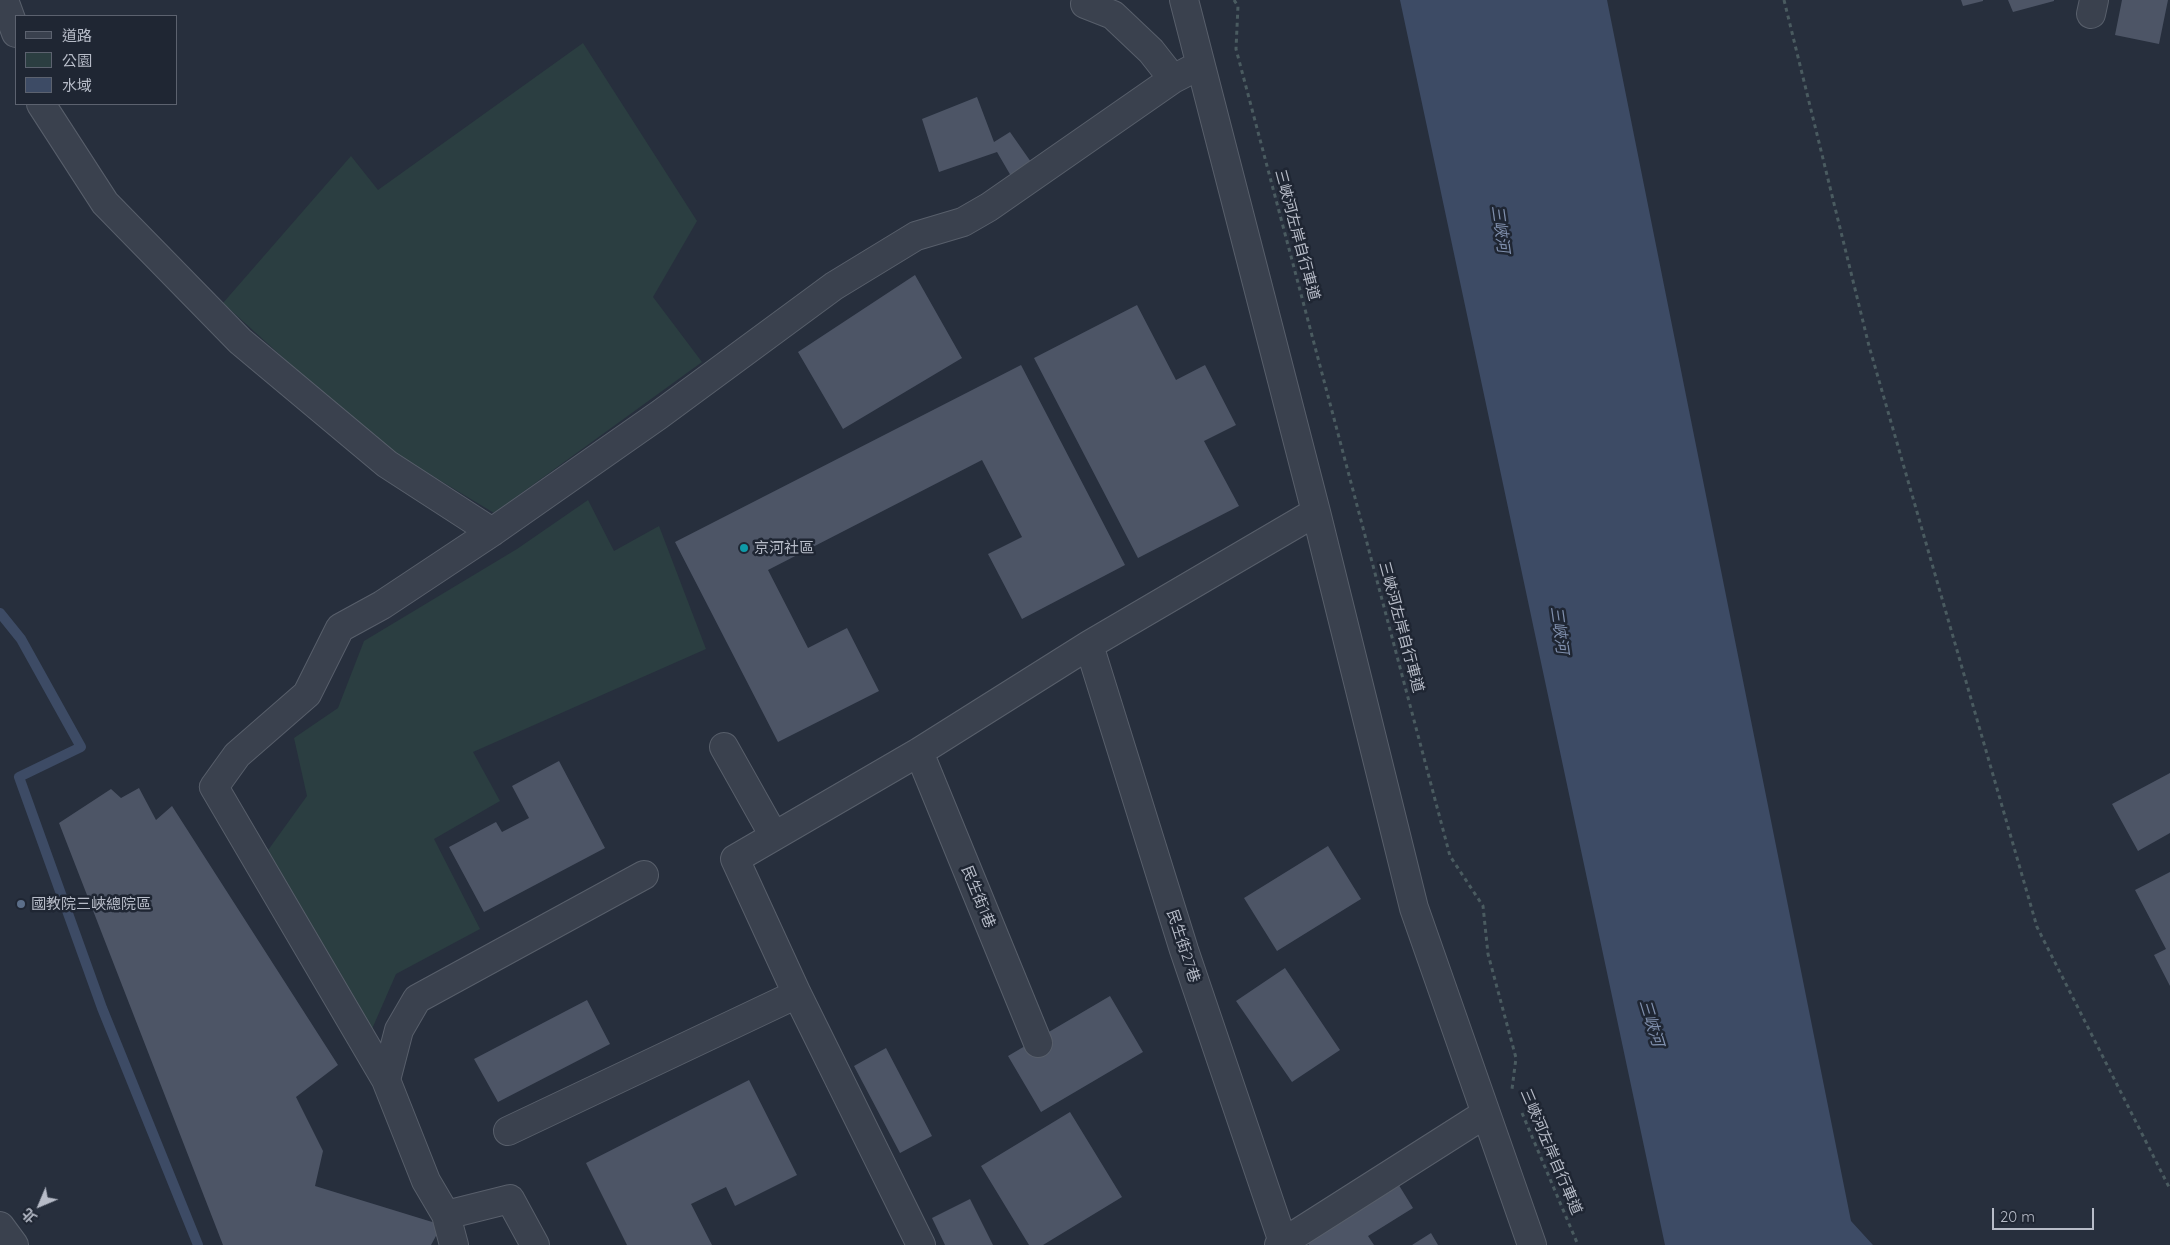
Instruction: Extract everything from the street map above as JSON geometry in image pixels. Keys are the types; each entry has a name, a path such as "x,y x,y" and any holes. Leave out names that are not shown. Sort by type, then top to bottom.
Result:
{"street":[{"path":"4,0 15,31"},
{"path":"1184,0 1316,512 1414,908 1532,1245"},
{"path":"1085,4 1113,15 1151,51 1173,79"},
{"path":"454,1245 446,1215 426,1181 386,1080 214,787 237,755 307,694 340,628 382,605 492,532 659,415 834,286 916,236 963,222 990,207 1173,79 1200,65"},
{"path":"42,105 105,203 240,341 387,464 492,532"},
{"path":"921,1245 797,994 736,859 918,752 1089,645 1316,512"},
{"name":"民生街27巷","path":"1089,645 1184,950 1282,1244"},
{"path":"724,747 774,836"},
{"name":"民生街1巷","path":"918,752 1038,1042"},
{"path":"386,1080 399,1030 417,999 644,875"},
{"path":"508,1131 797,994"},
{"path":"1282,1244 1485,1114"},
{"path":"446,1215 510,1199 535,1245"},
{"path":"0,1226 14,1245"}],"path":[{"name":"三峽河左岸自行車道","path":"1234,0 1238,6 1236,49 1450,856 1483,906 1488,954 1516,1058 1512,1089 1515,1097"},
{"path":"1784,0 1869,346 2037,927 2170,1189"},
{"name":"三峽河左岸自行車道","path":"1519,1106 1578,1245"}],"green space":[{"path":"583,43 697,221 653,297 702,362 494,513 396,454 301,374 223,303 351,156 378,190"},
{"path":"588,500 614,551 659,526 706,649 473,752 500,801 434,839 480,929 396,974 372,1029 266,853 307,796 294,738 338,708 364,641 517,549"}],"water":[{"name":"三峽河","path":"1400,0 1607,0 1851,1221 1873,1245 1665,1245"}],"building":[{"path":"1961,0 1983,0 1983,1 1963,6"},
{"path":"2008,0 2054,0 2054,1 2013,12"},
{"path":"2122,0 2168,0 2159,44 2115,35"},
{"path":"977,97 994,142 1010,132 1031,162 1011,176 997,152 939,172 922,119"},
{"path":"915,275 962,358 843,429 798,352"},
{"path":"1137,305 1176,380 1205,365 1236,425 1204,441 1239,506 1138,558 1034,358"},
{"name":"京河社區","path":"1021,365 1125,565 1022,619 988,554 1022,537 982,460 768,570 808,648 847,628 879,691 778,742 675,542"},
{"path":"559,761 605,848 484,912 449,847 496,822 502,832 529,818 512,786"},
{"path":"2170,773 2170,833 2138,851 2112,804"},
{"path":"139,788 156,820 172,806 338,1065 296,1097 323,1151 315,1186 442,1225 431,1245 223,1245 59,823 111,789 121,798"},
{"path":"1328,846 1361,899 1277,951 1244,898"},
{"path":"2170,872 2170,986 2154,955 2166,949 2135,890"},
{"path":"1285,968 1340,1050 1292,1082 1236,1001"},
{"path":"1110,996 1143,1052 1041,1112 1008,1056"},
{"path":"587,1000 610,1044 498,1102 474,1059"},
{"path":"886,1048 932,1136 900,1153 854,1066"},
{"path":"749,1080 797,1175 735,1206 726,1187 691,1204 712,1245 627,1245 586,1163"},
{"path":"1070,1112 1122,1197 1043,1245 1029,1245 981,1166"},
{"path":"1387,1166 1413,1208 1368,1236 1374,1245 1309,1245 1295,1223"},
{"path":"970,1199 993,1245 945,1245 932,1218"},
{"path":"1431,1233 1438,1245 1412,1245"}],"waterway":[{"path":"0,613 21,639 81,747 19,777 102,1008 198,1245"}],"place":[{"name":"京河社區","path":"744,548"},
{"name":"國教院三峽總院區","path":"21,904"}]}
